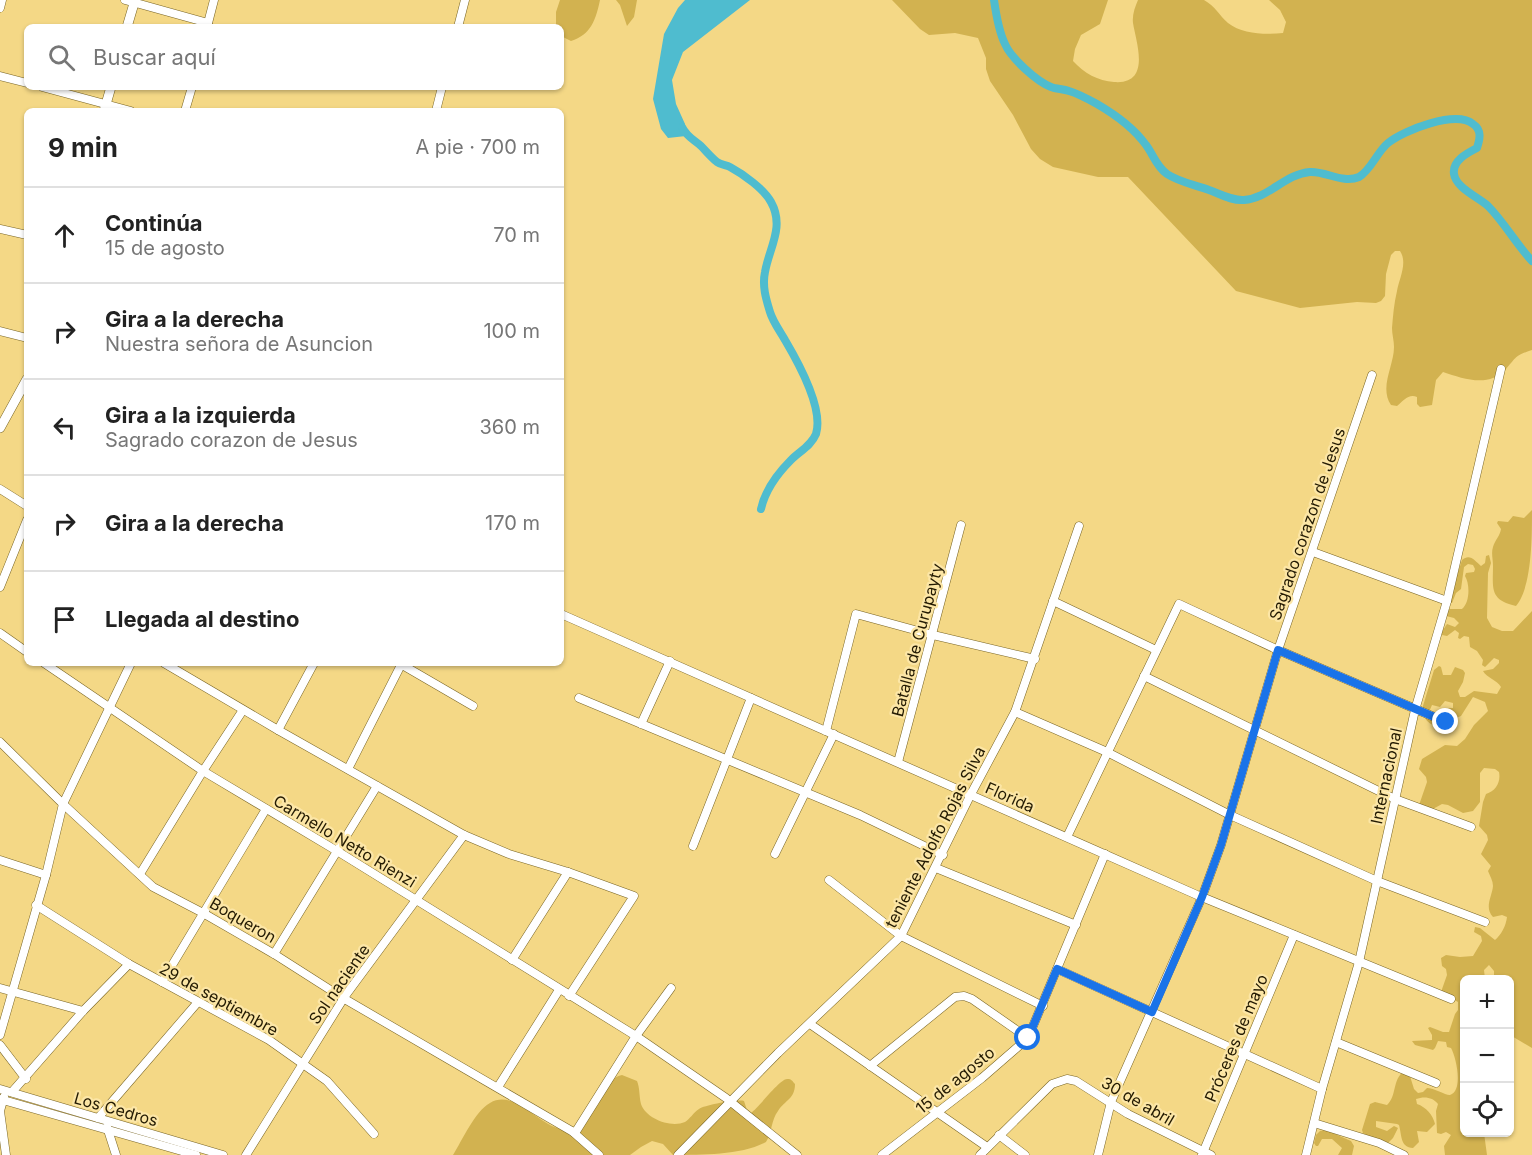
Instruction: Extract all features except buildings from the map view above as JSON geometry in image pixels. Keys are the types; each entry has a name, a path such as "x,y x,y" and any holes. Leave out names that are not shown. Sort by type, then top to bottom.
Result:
{"street":[{"path":"0,8 2,0"},
{"path":"207,24 214,0"},
{"path":"459,24 465,0"},
{"path":"127,24 131,1 204,24"},
{"path":"0,76 24,82"},
{"path":"51,90 105,108 110,90"},
{"path":"186,108 191,90"},
{"path":"437,108 441,90"},
{"path":"0,229 24,234"},
{"path":"0,331 24,337"},
{"name":"Internacional","path":"1306,1155 1322,1089 1359,962 1414,710 1447,601 1501,369"},
{"name":"Sagrado corazon de Jesus","path":"1098,1155 1111,1102 1202,897 1221,845 1278,650 1372,375"},
{"path":"0,428 24,384"},
{"path":"0,489 24,504"},
{"name":"Batalla de Curupayty","path":"898,762 961,525"},
{"name":"teniente Adolfo Rojas Silva","path":"678,1155 729,1101 902,936 971,794 1015,712 1079,526"},
{"path":"0,587 24,527"},
{"path":"1313,552 1447,601"},
{"path":"1053,601 1156,650"},
{"path":"1067,837 1179,604 1278,650 1446,722"},
{"path":"775,854 805,793 830,732 856,614 933,635 1035,658"},
{"name":"Florida","path":"564,615 1202,897 1451,999"},
{"path":"0,633 24,650"},
{"path":"641,724 669,661"},
{"name":"Carmello Netto Rienzi","path":"48,666 202,771 338,851 636,1036 729,1101 797,1155"},
{"path":"0,1035 46,874 63,804 130,666"},
{"path":"169,666 376,786 464,834 509,854 634,896 569,996"},
{"path":"278,730 312,666"},
{"path":"348,770 400,666"},
{"path":"404,666 473,706"},
{"path":"1144,676 1395,799 1471,827"},
{"path":"579,698 860,815 943,855"},
{"path":"693,846 751,698"},
{"path":"140,874 202,771 243,710"},
{"path":"1015,712 1107,752 1230,815 1377,881 1485,922"},
{"name":"Boqueron","path":"0,742 63,804 153,886 274,954 343,998 573,1132 599,1155"},
{"path":"274,954 376,786"},
{"path":"162,982 266,809"},
{"name":"Sol naciente","path":"246,1155 343,998 464,834"},
{"name":"15 de agosto","path":"882,1155 1028,1038 1105,854"},
{"path":"0,860 46,874"},
{"path":"936,868 1076,925"},
{"path":"512,960 568,872"},
{"path":"829,880 902,936 1043,1006"},
{"name":"29 de septiembre","path":"36,905 129,964 269,1040 327,1081 374,1134"},
{"name":"Próceres de mayo","path":"1205,1154 1244,1053 1294,935"},
{"path":"6,1155 0,1110 6,1091 26,1079 83,1011 129,964"},
{"path":"1057,969 1322,1089"},
{"path":"573,1132 575,1133 670,987"},
{"path":"0,988 83,1011"},
{"path":"498,1087 559,990"},
{"path":"870,1066 956,997 964,996 972,999 1028,1038"},
{"path":"116,1155 108,1130 101,1119 198,1002"},
{"path":"810,1024 987,1148"},
{"path":"1336,1042 1436,1083"},
{"path":"0,1045 26,1079"},
{"name":"30 de abril","path":"999,1135 1052,1084 1067,1079 1076,1081 1128,1114 1205,1154"},
{"name":"Los Cedros","path":"6,1091 224,1155"},
{"path":"2,1099 196,1155"},
{"path":"1314,1123 1378,1143 1404,1155"},
{"path":"980,1155 999,1135 1025,1155"}],"shaded area":[{"path":"560,0 600,0 592,25 583,35 571,41 564,38 564,24 556,24 556,12"},
{"path":"616,0 637,0 634,17 627,26 620,5"},
{"path":"892,0 1108,0 1100,24 1081,35 1073,61 1092,76 1114,82 1126,81 1138,70 1138,51 1133,20 1138,0 1204,0 1234,27 1247,32 1269,34 1283,33 1286,22 1280,10 1269,0 1532,0 1532,350 1519,355 1499,375 1484,380 1459,377 1443,372 1436,380 1432,405 1420,407 1417,404 1417,397 1411,396 1397,406 1391,405 1386,391 1394,345 1392,328 1394,305 1403,266 1400,251 1395,251 1391,255 1386,274 1385,296 1376,303 1357,302 1300,308 1236,291 1128,177 1098,177 1053,167 1040,159 1031,149 1013,115 990,81 986,69 986,58 978,38 955,33 929,35 920,29"},
{"path":"1532,510 1528,575 1516,606 1501,600 1494,592 1492,549 1500,534 1498,521 1508,522 1513,516 1524,518"},
{"path":"1489,555 1491,563 1488,573 1487,618 1492,627 1502,631 1513,631 1532,611 1532,1048 1514,1037 1514,975 1494,975 1489,965 1484,970 1485,975 1460,975 1460,1137 1485,1137 1487,1155 1445,1155 1444,1146 1451,1135 1446,1132 1437,1133 1438,1104 1425,1097 1416,1099 1417,1104 1431,1115 1435,1124 1427,1132 1417,1131 1419,1142 1413,1148 1404,1143 1397,1124 1376,1121 1376,1127 1387,1131 1394,1126 1398,1128 1387,1144 1379,1142 1363,1133 1362,1130 1370,1104 1375,1102 1387,1105 1404,1071 1409,1073 1414,1089 1418,1093 1427,1088 1448,1095 1454,1092 1457,1087 1458,1073 1451,1048 1447,1047 1446,1042 1438,1041 1433,1050 1415,1045 1412,1041 1432,1040 1428,1028 1430,1027 1449,1032 1458,1010 1458,1002 1441,992 1447,975 1441,958 1446,955 1473,956 1482,941 1481,936 1474,932 1475,927 1480,928 1495,940 1503,930 1507,917 1502,915 1493,917 1490,913 1489,902 1493,886 1488,871 1491,866 1481,854 1488,840 1487,835 1479,826 1483,802 1486,794 1497,786 1499,772 1495,769 1484,768 1480,773 1480,802 1473,811 1463,813 1442,804 1433,809 1418,808 1427,782 1419,769 1422,759 1445,745 1457,746 1488,711 1485,702 1473,697 1461,716 1454,719 1444,710 1453,708 1453,703 1445,701 1440,707 1432,705 1429,712 1439,718 1449,718 1451,720 1449,726 1445,729 1430,723 1425,718 1422,709 1434,670 1439,666 1443,675 1451,675 1455,667 1463,670 1465,673 1463,682 1458,691 1460,697 1465,697 1474,691 1497,694 1501,687 1483,671 1493,669 1499,660 1494,658 1485,667 1477,651 1470,647 1469,637 1458,638 1459,633 1455,630 1447,636 1441,633 1447,624 1455,627 1459,623 1454,618 1446,616 1448,609 1462,609 1467,602 1468,588 1465,576 1466,573 1474,572 1475,569 1473,565 1468,564 1464,567 1461,589 1456,593 1452,603 1448,603 1462,560 1468,557 1481,566 1485,563 1486,556"},
{"path":"622,1075 637,1081 641,1104 648,1114 660,1121 673,1124 685,1122 702,1107 728,1102 744,1101 747,1110 751,1113 787,1079 792,1080 795,1089 776,1115 766,1142 746,1150 673,1155 663,1144 652,1141 630,1155 453,1155 474,1119 490,1103 501,1100 512,1102 556,1128 567,1130 578,1126 586,1119 597,1106 609,1083"},
{"path":"1326,1130 1351,1141 1354,1146 1352,1155 1338,1155 1342,1148 1332,1139 1322,1139 1316,1146 1314,1143 1316,1135"}],"water":[{"path":"685,0 750,0 683,52 672,80 676,104 685,124 686,136 668,138 661,129 653,99 664,34"}],"waterway":[{"path":"994,0 999,28 1005,44 1018,62 1031,74 1045,84 1083,97 1117,117 1141,139 1167,174 1231,198 1240,200 1253,198 1293,177 1310,172 1353,179 1367,170 1388,143 1396,138 1430,123 1443,120 1465,120 1476,126 1479,138 1477,148 1455,165 1456,179 1463,188 1488,206 1532,261"},
{"path":"682,127 688,136 717,162 747,178 763,192 771,202 777,220 775,237 764,277 764,287 773,319 808,386 816,411 817,423 814,438 777,476 761,509"}],"route":[{"path":"1028,1038 1057,969 1152,1012 1202,897 1221,845 1278,650 1446,722"}]}
